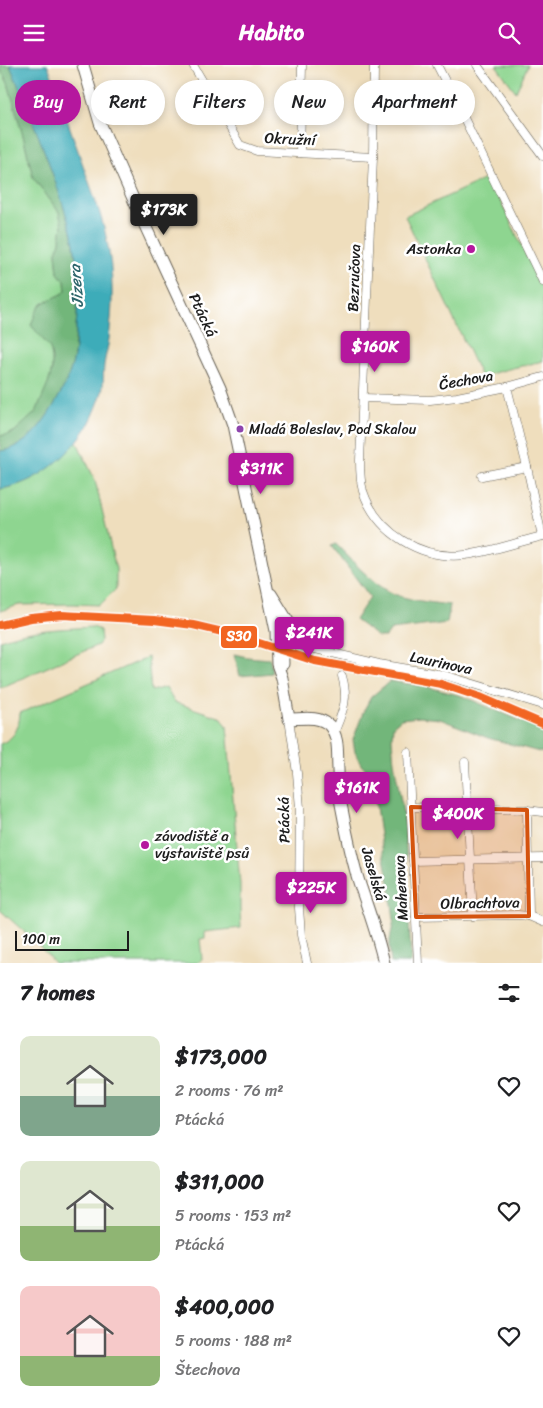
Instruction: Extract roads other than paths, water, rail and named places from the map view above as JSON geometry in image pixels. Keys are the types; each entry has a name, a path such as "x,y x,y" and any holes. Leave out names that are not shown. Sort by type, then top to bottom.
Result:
{"street":[{"name":"Ptácká","path":"83,65 100,123 177,297 217,380 229,411 276,631 277,664 282,678 297,773 301,825 298,867 299,908 307,963"},
{"name":"Okružní","path":"193,65 240,145 257,151 373,157"},
{"path":"300,153 302,65"},
{"name":"Bezručova","path":"374,65 373,157 360,461 360,476 363,490 370,507 380,522 410,546 429,552 464,555 543,536"},
{"path":"437,65 543,282"},
{"path":"477,65 543,157"},
{"name":"Čechova","path":"363,398 430,401 507,387 543,377"},
{"path":"507,387 543,536"},
{"path":"482,476 527,467"},
{"name":"Ptácká","path":"266,587 292,626"},
{"path":"280,623 292,626 296,638 290,643 282,641 276,631 280,623"},
{"name":"Laurinova","path":"292,626 302,635 332,653"},
{"name":"Ptácká","path":"282,678 284,652 290,643"},
{"name":"Laurinova","path":"290,643 379,664 444,675 543,705"},
{"name":"Jaselská","path":"342,675 346,702 334,733 337,743 341,803 358,880 380,944 384,963"},
{"path":"289,719 319,719 329,725 334,733"},
{"name":"Mahenova","path":"408,752 418,963"},
{"path":"465,762 473,916"},
{"path":"411,807 543,812"},
{"path":"527,810 529,916"},
{"path":"413,861 543,858"},
{"name":"Olbrachtova","path":"416,917 518,915 529,916 543,922"}],"water":[{"path":"10,65 48,65 53,80 16,80"},
{"path":"34,125 69,125 107,241 112,278 109,339 104,365 103,389 89,424 82,435 63,457 40,474 14,486 0,489 0,451 22,443 29,438 45,419 61,393 74,357 78,285 74,244 49,163"}],"place":[{"name":"Astonka","path":"471,249"},
{"name":"Mladá Boleslav, Pod Skalou","path":"240,429"},
{"name":"závodiště a výstaviště psů","path":"145,845"}],"water label":[{"name":"Jizera","path":"76,286"}]}
